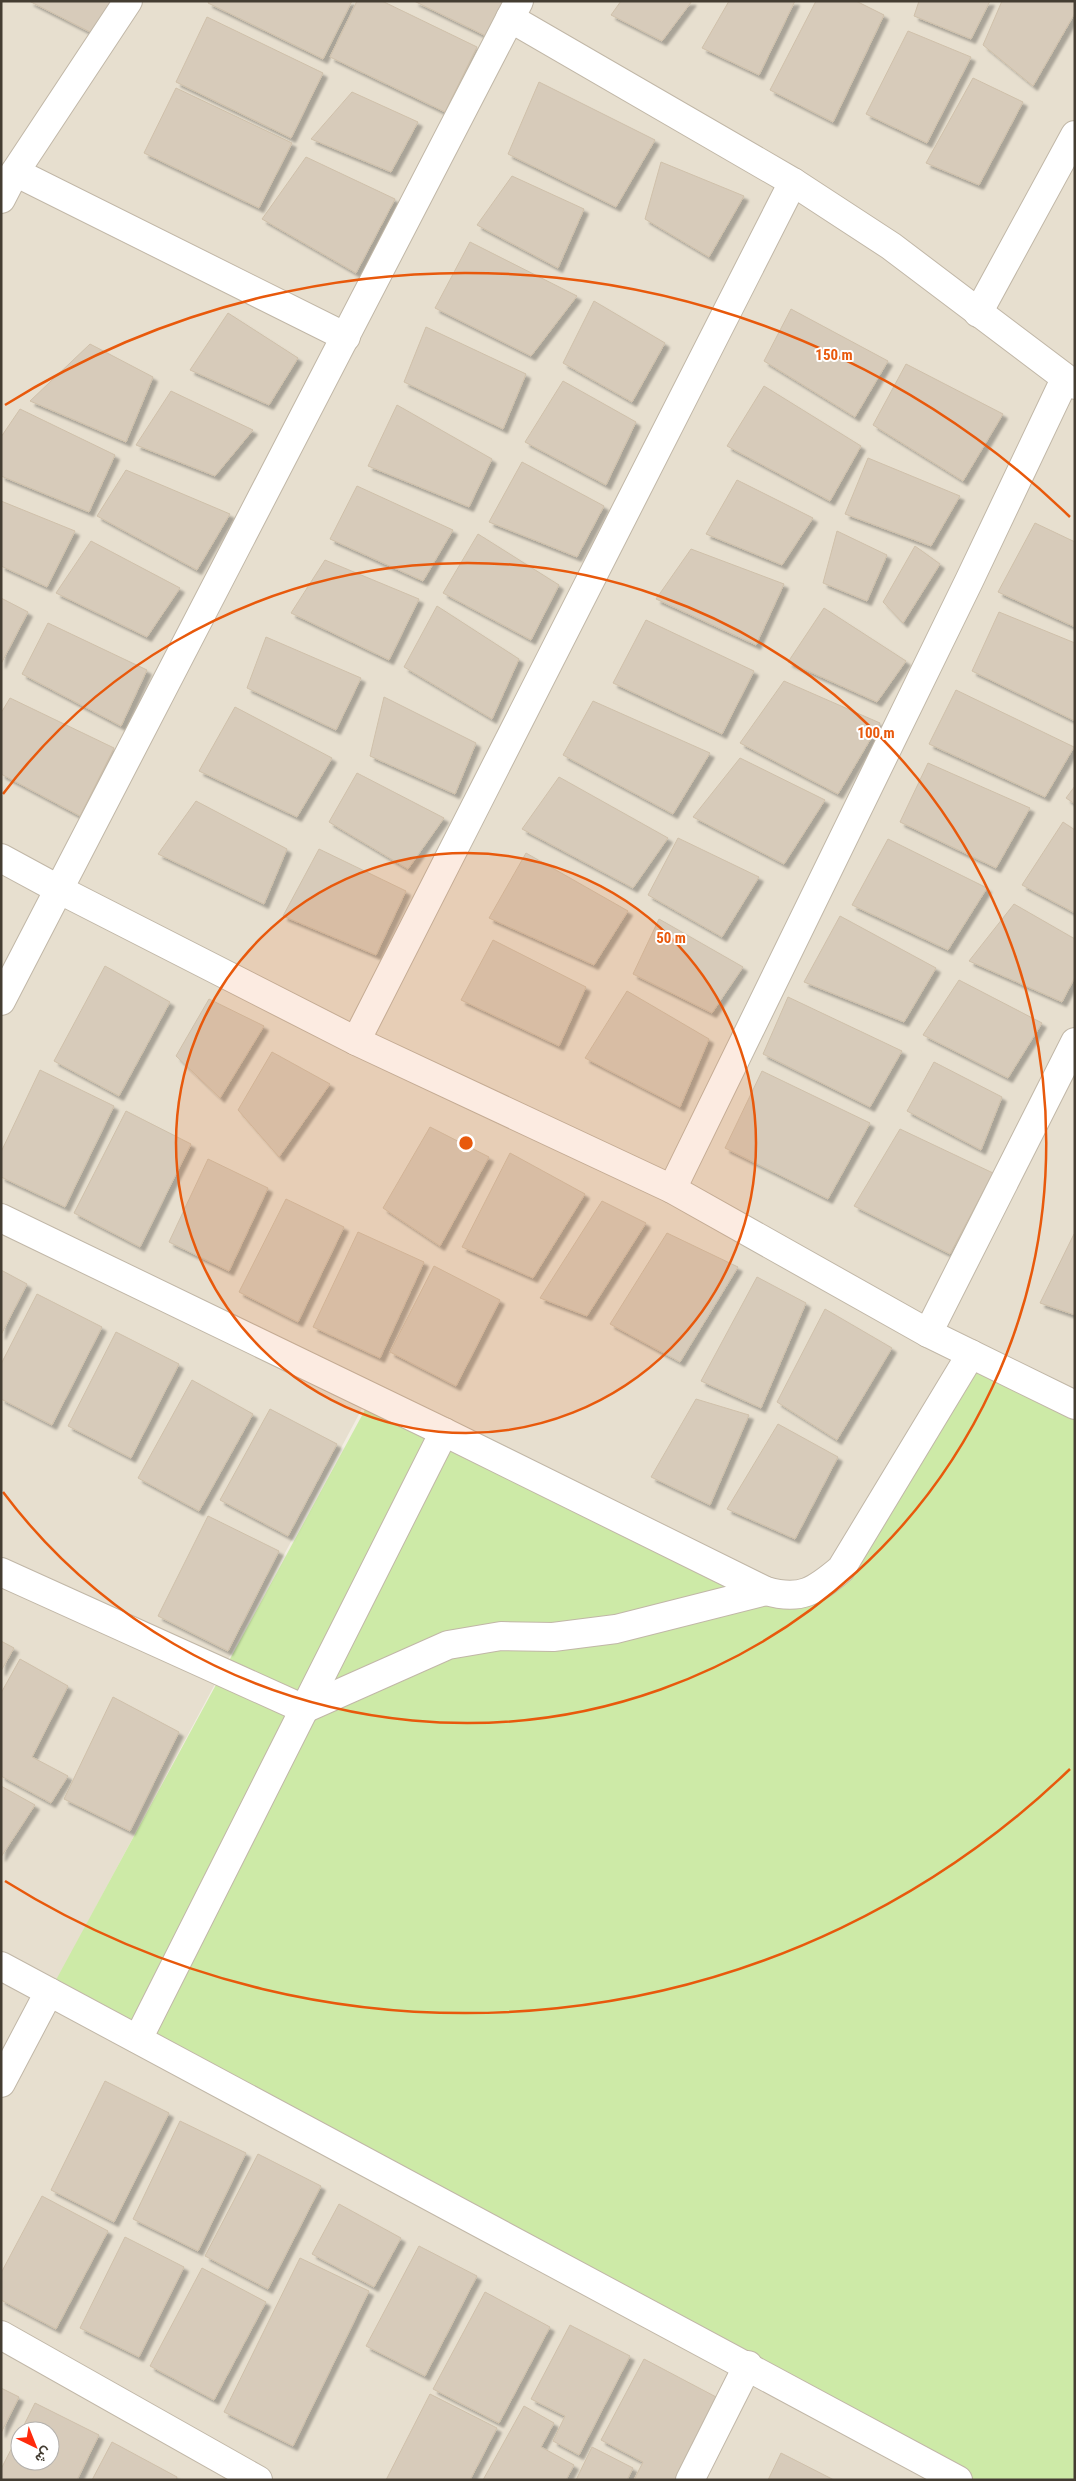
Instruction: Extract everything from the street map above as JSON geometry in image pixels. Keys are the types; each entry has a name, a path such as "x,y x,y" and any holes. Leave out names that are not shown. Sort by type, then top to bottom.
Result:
{"street":[{"path":"1,199 15,172 128,1"},
{"path":"1,1001 515,10 793,182 891,246 1070,382 969,581 672,1189"},
{"path":"978,313 1075,135"},
{"path":"15,172 346,337"},
{"path":"356,1041 793,182"},
{"path":"1,858 356,1041 672,1189 928,1333 1075,1405"},
{"path":"928,1333 1075,1042"},
{"path":"1,1218 444,1432 766,1592 783,1596 802,1595 822,1585 841,1569 971,1354"},
{"path":"138,2039 444,1432"},
{"path":"1,1572 304,1709 448,1645 501,1636 553,1637 616,1630 766,1592"},
{"path":"1,1966 958,2480"},
{"path":"1,2083 49,1992"},
{"path":"1,2335 258,2480"},
{"path":"690,2480 748,2366"}],"shaded area":[{"path":"1,1 1075,1 1075,1402 802,1593 365,1403 50,1993 957,2480 1,2480"}],"green space":[{"path":"973,1359 1075,1409 1075,2480 960,2480 50,1991 366,1408 805,1599"}],"building":[{"path":"29,1 116,1 98,36"},
{"path":"209,1 352,1 323,59 208,3"},
{"path":"357,1 382,1 477,47 445,112 330,57"},
{"path":"414,1 505,1 488,37"},
{"path":"621,1 692,1 662,41 611,15"},
{"path":"729,1 795,1 759,75 702,48"},
{"path":"816,1 856,1 884,15 833,122 770,90"},
{"path":"919,1 990,1 971,39 914,16"},
{"path":"1002,1 1075,1 1075,13 1033,86 983,45"},
{"path":"207,17 323,73 291,138 176,82"},
{"path":"908,31 971,57 927,143 866,114"},
{"path":"973,78 1023,102 979,185 926,163"},
{"path":"539,82 655,140 616,207 508,154"},
{"path":"176,88 292,143 259,208 144,153"},
{"path":"352,92 418,122 391,172 311,139"},
{"path":"306,157 395,199 356,273 262,219"},
{"path":"661,162 744,196 709,257 645,219"},
{"path":"512,176 584,209 558,268 477,225"},
{"path":"470,242 577,296 531,356 435,308"},
{"path":"594,301 665,343 632,402 563,363"},
{"path":"791,309 888,361 855,417 764,361"},
{"path":"228,313 298,358 269,405 190,370"},
{"path":"426,327 526,374 503,429 404,382"},
{"path":"90,344 153,377 126,442 30,401"},
{"path":"906,364 1003,414 963,481 873,425"},
{"path":"563,381 636,422 606,485 525,442"},
{"path":"764,386 861,446 830,501 727,446"},
{"path":"171,391 253,430 215,476 136,445"},
{"path":"397,405 492,459 469,507 368,466"},
{"path":"20,409 115,455 89,512 1,476 1,437"},
{"path":"868,458 960,496 931,546 845,514"},
{"path":"522,462 604,506 577,557 489,522"},
{"path":"126,470 230,514 197,570 97,516"},
{"path":"737,480 813,518 782,565 706,534"},
{"path":"357,486 453,530 423,581 330,539"},
{"path":"1,501 75,531 47,587 1,566"},
{"path":"1035,523 1075,542 1075,627 998,592"},
{"path":"837,531 887,555 867,601 823,583"},
{"path":"478,534 559,585 531,640 443,593"},
{"path":"91,541 180,588 147,637 56,593"},
{"path":"915,546 940,564 903,623 883,602"},
{"path":"691,549 784,584 756,645 656,599"},
{"path":"325,560 419,599 389,660 291,613"},
{"path":"1,598 28,612 1,664"},
{"path":"437,606 519,659 492,719 404,667"},
{"path":"824,608 906,661 877,702 788,662"},
{"path":"999,612 1075,643 1075,721 972,671"},
{"path":"646,620 754,671 722,734 613,683"},
{"path":"48,623 147,670 121,726 22,674"},
{"path":"266,637 361,678 336,730 247,688"},
{"path":"784,681 880,723 838,794 740,743"},
{"path":"956,690 1074,747 1045,797 929,744"},
{"path":"384,697 476,743 455,794 370,756"},
{"path":"10,698 114,748 80,816 1,774 1,713"},
{"path":"593,701 710,753 673,814 563,755"},
{"path":"235,707 332,758 297,817 199,771"},
{"path":"740,758 825,800 784,864 693,817"},
{"path":"928,763 1030,808 996,868 900,822"},
{"path":"357,773 444,818 408,869 329,822"},
{"path":"559,777 668,838 633,888 522,829"},
{"path":"1075,786 1075,804 1066,798"},
{"path":"196,801 287,849 264,904 158,854"},
{"path":"1063,822 1075,830 1075,913 1022,885"},
{"path":"678,838 759,877 722,937 648,895"},
{"path":"888,839 987,888 948,950 852,905"},
{"path":"319,849 406,891 376,955 283,916"},
{"path":"526,853 628,911 594,965 489,918"},
{"path":"1014,904 1075,939 1075,977 1062,1002 969,961"},
{"path":"840,916 936,968 904,1022 804,982"},
{"path":"659,919 743,967 712,1013 633,974"},
{"path":"493,940 586,987 559,1046 461,1000"},
{"path":"105,966 170,1002 119,1096 54,1061"},
{"path":"959,980 1042,1023 1008,1078 923,1035"},
{"path":"627,991 709,1039 680,1107 585,1058"},
{"path":"788,997 902,1051 870,1107 763,1054"},
{"path":"209,999 264,1026 220,1098 176,1056"},
{"path":"272,1052 330,1084 279,1157 238,1110"},
{"path":"934,1062 1002,1097 981,1150 907,1111"},
{"path":"40,1070 114,1106 65,1207 1,1177 1,1152"},
{"path":"762,1071 870,1123 828,1199 725,1148"},
{"path":"126,1111 191,1144 140,1247 74,1213"},
{"path":"430,1127 489,1157 440,1246 383,1208"},
{"path":"900,1129 993,1173 950,1254 854,1206"},
{"path":"510,1153 585,1194 533,1278 462,1247"},
{"path":"208,1159 268,1188 229,1271 169,1242"},
{"path":"286,1199 344,1227 298,1322 239,1292"},
{"path":"602,1201 646,1223 587,1316 540,1298"},
{"path":"358,1232 424,1262 380,1358 313,1327"},
{"path":"667,1233 738,1267 680,1362 610,1324"},
{"path":"1075,1235 1075,1315 1040,1303"},
{"path":"434,1266 500,1300 456,1386 390,1352"},
{"path":"1,1270 27,1284 1,1335"},
{"path":"757,1277 806,1303 761,1408 701,1381"},
{"path":"37,1294 102,1327 52,1425 1,1399 1,1364"},
{"path":"825,1309 892,1348 837,1440 777,1402"},
{"path":"116,1332 179,1364 131,1458 68,1426"},
{"path":"192,1380 253,1414 199,1511 138,1478"},
{"path":"696,1399 749,1415 710,1505 651,1477"},
{"path":"270,1409 337,1444 288,1536 220,1500"},
{"path":"778,1424 838,1457 795,1539 727,1509"},
{"path":"208,1516 279,1551 228,1651 158,1616"},
{"path":"1,1641 14,1648 1,1671"},
{"path":"20,1659 68,1686 32,1757 68,1776 51,1803 1,1776 1,1693"},
{"path":"113,1697 179,1732 130,1831 64,1799"},
{"path":"1,1786 35,1805 1,1857"},
{"path":"105,2081 169,2113 114,2222 51,2190"},
{"path":"180,2121 246,2153 198,2251 133,2219"},
{"path":"258,2154 321,2186 268,2289 205,2256"},
{"path":"42,2196 108,2231 56,2329 1,2300 1,2273"},
{"path":"339,2204 401,2238 374,2287 312,2254"},
{"path":"125,2237 184,2267 139,2357 80,2328"},
{"path":"419,2246 477,2276 425,2376 366,2346"},
{"path":"300,2258 369,2291 293,2446 224,2412"},
{"path":"202,2268 266,2302 214,2400 150,2366"},
{"path":"485,2292 550,2327 499,2423 433,2389"},
{"path":"570,2325 630,2356 579,2455 553,2441 565,2416 531,2399"},
{"path":"644,2359 718,2398 675,2480 634,2480 643,2462 601,2440"},
{"path":"1,2388 19,2397 1,2433"},
{"path":"430,2394 497,2428 470,2480 386,2480"},
{"path":"35,2403 99,2435 77,2480 1,2480 1,2469 10,2451 10,2471 60,2471 60,2421 26,2421"},
{"path":"524,2406 554,2423 541,2447 574,2465 566,2480 483,2480"},
{"path":"112,2442 177,2477 176,2480 92,2480"},
{"path":"592,2447 633,2468 627,2480 576,2480"},
{"path":"781,2453 834,2480 768,2480"}]}
